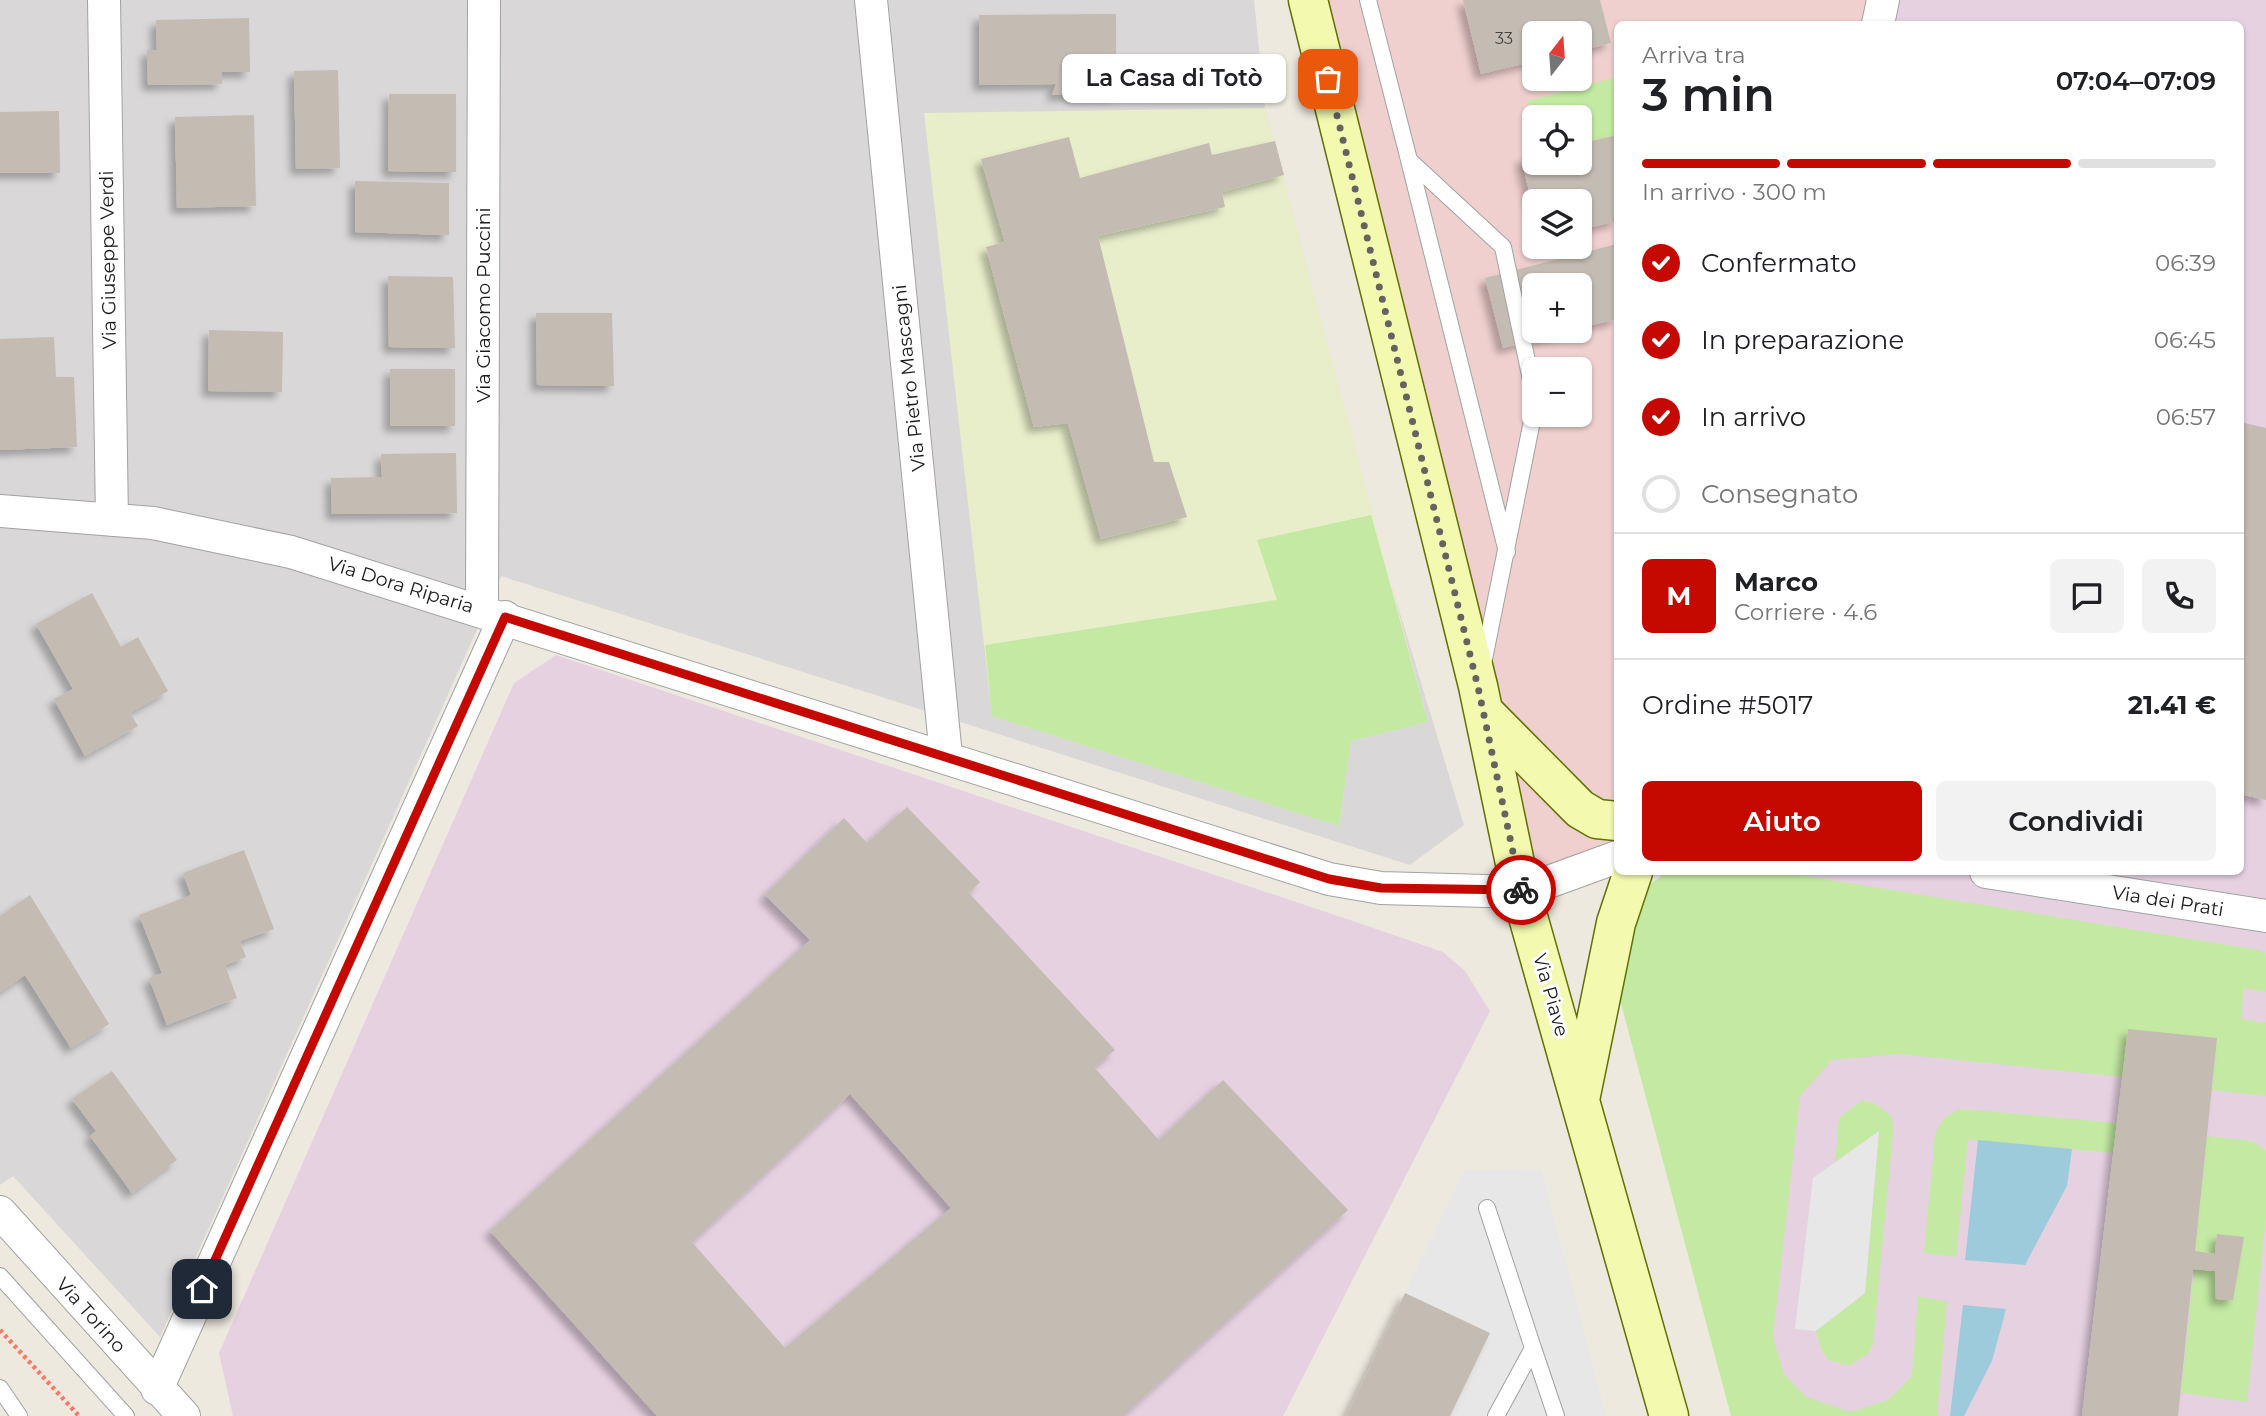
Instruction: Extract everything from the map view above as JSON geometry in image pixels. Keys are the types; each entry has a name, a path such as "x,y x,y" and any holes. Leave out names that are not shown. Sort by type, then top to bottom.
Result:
{"main road":[{"name":"Via Piave","path":"1308,0 1480,699 1521,892 1669,1416"},
{"path":"1480,699 1580,809 1597,819 1614,821"},
{"path":"1580,1100 1616,923 1632,875"}],"street":[{"name":"Via Giuseppe Verdi","path":"104,0 112,520"},
{"name":"Via Giacomo Puccini","path":"484,0 494,613"},
{"name":"Via Pietro Mascagni","path":"871,0 946,756"},
{"path":"1879,21 1883,0"},
{"name":"Via Dora Riparia","path":"0,511 153,523 291,552 494,613 1329,879 1381,888 1521,892"},
{"path":"157,1389 494,613"},
{"path":"1521,892 1614,858"},
{"name":"Via dei Prati","path":"2005,875 2266,916"},
{"name":"Via Torino","path":"0,1212 184,1416"}],"lane":[{"path":"1368,0 1507,552"},
{"path":"1409,160 1503,247 1526,357"},
{"path":"1480,699 1531,427"},
{"path":"1487,1208 1556,1416"},
{"path":"0,1276 126,1416"},
{"path":"1496,1416 1533,1348"},
{"path":"0,1388 19,1416"}],"path":[{"path":"0,1330 79,1416"}],"shaded area":[{"path":"0,0 1254,0 1265,108 1380,547 1464,825 1410,865 501,576 160,1337 13,1176 0,1185"},
{"path":"1306,0 1884,0 1879,21 1614,21 1614,858 1521,892"},
{"path":"1884,0 2266,0 2266,1416 1731,1416 1634,906 1661,875 2244,875 2244,21 1879,21"},
{"path":"556,655 1443,952 1465,971 1490,1011 1283,1416 233,1416 219,1353 514,683"},
{"path":"1879,1131 1865,1293 1816,1331 1795,1329 1813,1178"},
{"path":"1541,1169 1606,1416 1450,1416 1490,1333 1405,1293 1465,1170"}],"green space":[{"path":"1614,78 1614,136 1592,141 1592,105 1528,105 1527,101 1564,91 1592,91 1592,84"},
{"path":"1265,108 1428,722 1351,741 1339,826 992,716 924,113"},
{"path":"1371,515 1428,722 1351,741 1339,826 992,716 985,645 1277,600 1257,540"},
{"path":"1663,875 1799,875 2259,950 2266,953 2266,992 2243,988 2242,1019 2266,1023 2266,1096 2212,1090 2217,1038 2129,1030 2123,1077 1899,1054 1832,1060 1800,1096 1773,1337 1784,1374 1806,1397 1850,1412 1888,1400 1912,1376 1918,1296 1947,1302 1937,1416 1731,1416 1616,985 1642,890"},
{"path":"1862,1100 1876,1104 1892,1117 1893,1133 1873,1344 1869,1353 1850,1366 1828,1360 1821,1349 1816,1331 1865,1293 1879,1132 1835,1164 1839,1118"},
{"path":"1962,1109 2117,1123 2114,1153 1968,1140 1956,1257 1924,1253 1935,1135 1945,1118"},
{"path":"2207,1136 2252,1141 2266,1150 2266,1218 2247,1402 2181,1393 2194,1269 2215,1271 2216,1299 2233,1300 2244,1237 2217,1234 2215,1254 2195,1251"}],"water":[{"path":"1978,1140 2072,1149 2067,1186 2025,1265 1965,1260"},
{"path":"1963,1305 2006,1309 1992,1361 1964,1416 1950,1416"}],"building":[{"path":"1463,0 1600,0 1611,43 1592,48 1592,21 1522,21 1522,64 1481,74"},
{"path":"1116,14 1116,95 1052,95 1056,84 979,85 979,15"},
{"path":"249,18 250,72 222,72 222,84 148,85 147,50 157,50 156,20"},
{"path":"338,70 340,168 296,169 294,71"},
{"path":"389,94 456,94 456,172 388,171"},
{"path":"59,111 60,173 0,173 0,112"},
{"path":"254,115 256,206 177,208 175,117"},
{"path":"1614,136 1614,222 1592,227 1592,189 1528,189 1525,175 1592,175 1592,141"},
{"path":"1069,137 1080,178 1209,143 1212,155 1275,141 1284,175 1222,192 1225,207 1098,236 1154,462 1169,462 1187,517 1101,539 1068,423 1034,427 986,247 1005,242 981,159"},
{"path":"355,181 449,183 449,235 355,232"},
{"path":"1614,245 1614,320 1592,325 1592,273 1522,273 1523,343 1503,348 1485,278 1559,259 1592,259 1592,250"},
{"path":"388,276 453,277 455,348 389,347"},
{"path":"536,313 612,313 614,386 537,385"},
{"path":"209,330 283,332 282,392 208,391"},
{"path":"54,337 56,377 74,377 77,447 0,450 0,339"},
{"path":"390,369 455,369 455,426 390,426"},
{"path":"2244,423 2266,428 2266,800 2244,795"},
{"path":"456,453 457,513 332,514 331,478 382,477 381,454"},
{"path":"92,593 121,647 138,637 168,691 130,713 138,726 85,756 54,699 73,689 36,624"},
{"path":"907,807 980,882 969,893 1115,1050 1094,1067 1159,1140 1223,1080 1348,1210 1123,1416 657,1416 490,1231 810,940 765,895 844,818 867,843","holes":["850,1094 951,1208 785,1348 692,1242"]},
{"path":"244,850 274,929 240,941 246,957 225,965 237,998 167,1025 149,978 162,973 139,915 191,895 183,873"},
{"path":"30,895 109,1024 71,1048 25,975 0,992 0,916"},
{"path":"2128,1029 2217,1038 2195,1251 2215,1254 2217,1234 2244,1237 2233,1300 2216,1299 2215,1271 2193,1269 2178,1416 2082,1416"},
{"path":"112,1071 177,1160 132,1193 90,1136 96,1131 72,1099"},
{"path":"1405,1293 1490,1333 1450,1416 1346,1416"}],"way so far":[{"path":"1328,79 1478,687 1521,890"}],"place":[{"name":"La Casa di Totò","path":"1328,79"}],"route":[{"path":"202,1289 505,617 1329,879 1381,888 1521,890"}]}
